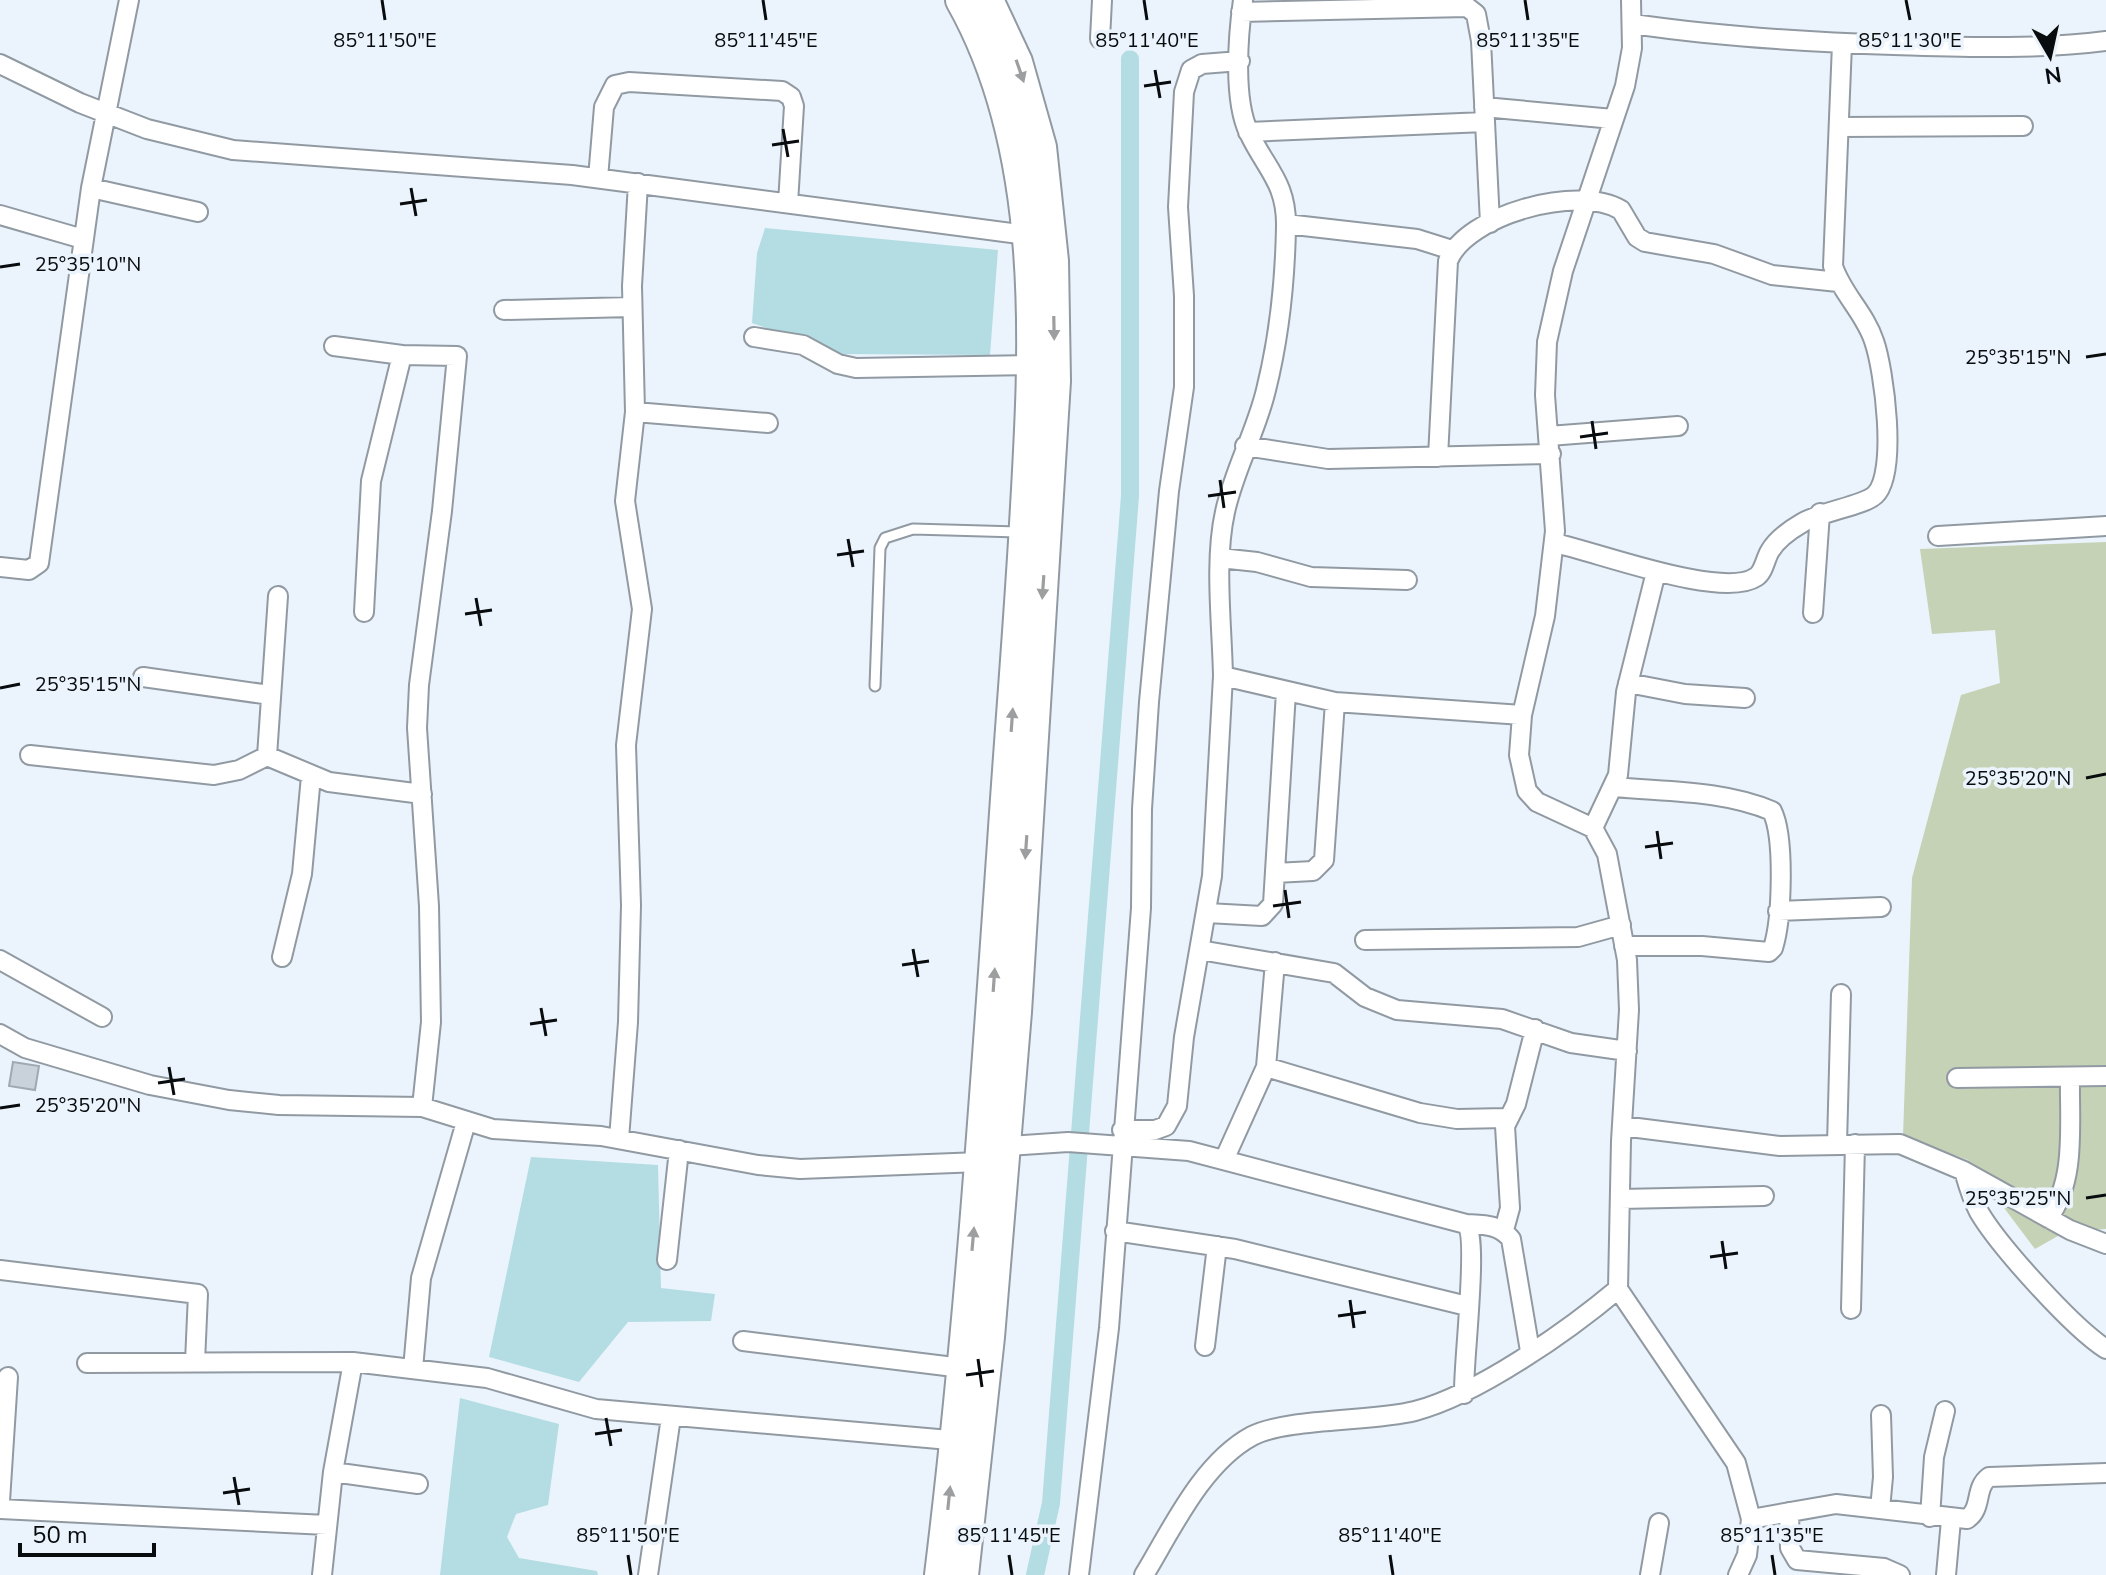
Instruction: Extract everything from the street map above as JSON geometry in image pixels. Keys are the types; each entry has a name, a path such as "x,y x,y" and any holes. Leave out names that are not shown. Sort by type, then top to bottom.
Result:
{"main road":[{"path":"961,0 987,56 1011,123 1023,187 1031,365 988,1152 962,1368 965,1442 963,1575"},
{"path":"940,1575 989,1337 988,1152 1016,1012 1055,381 1053,261 1041,147 1017,62 988,0"}],"street":[{"path":"0,567 29,570 39,563 91,188 129,0"},
{"path":"1100,39 1102,0"},
{"path":"1631,0 1633,24 1625,86 1563,271 1547,342 1545,395 1554,543 1545,616 1522,715 1519,755 1527,791 1537,802 1593,828 1607,854 1624,946 1629,1010 1622,1126 1618,1289 1736,1463 1751,1519 1747,1555 1738,1575"},
{"path":"0,1034 25,1048 150,1085 200,1096 279,1105 422,1107 493,1129 619,1139 758,1165 800,1169 1117,1139 1155,1130 1172,1121 1212,876 1223,676 1220,558 1225,511 1265,393 1274,353 1286,224 1280,183 1248,132 1241,102 1242,6 1467,7 1479,22 1490,223"},
{"path":"1633,24 1722,38 1842,44 2022,49 2106,41"},
{"path":"1554,543 1599,552 1656,572 1695,580 1751,579 1762,571 1776,543 1820,513 1868,500 1884,484 1888,467 1875,342 1838,282 1832,245 1842,44"},
{"path":"1079,1575 1104,1385 1115,1231 1117,1139 1141,908 1142,809 1149,702 1169,491 1186,360 1178,207 1184,92 1191,70 1202,64 1240,61"},
{"path":"0,64 147,129 257,153 598,178 1026,235"},
{"path":"598,178 604,107 615,85 629,82 782,91 791,97 794,106 788,203"},
{"path":"1248,132 1485,115 1613,119"},
{"path":"1839,127 2023,126"},
{"path":"619,1139 628,1022 631,905 626,745 642,609 625,501 635,412 632,307 638,183"},
{"path":"91,188 198,212"},
{"path":"1438,457 1448,261 1452,250 1464,237 1490,223 1547,202 1587,200 1621,210 1637,237 1645,242 1714,254 1784,277 1838,282"},
{"path":"0,215 83,239"},
{"path":"1286,224 1417,239 1452,250"},
{"path":"504,310 632,307"},
{"path":"754,337 803,345 838,364 856,368 1031,365"},
{"path":"334,346 402,355 457,356 442,511 419,685 431,1022 422,1107"},
{"path":"364,612 371,481 402,355"},
{"path":"635,412 768,423"},
{"path":"1245,446 1328,459 1438,457 1550,445 1678,426"},
{"path":"1813,613 1820,513"},
{"path":"1938,536 2106,526"},
{"path":"1220,558 1257,562 1311,577 1407,580"},
{"path":"1593,828 1614,787 1628,683 1656,572"},
{"path":"267,756 278,596"},
{"path":"1223,676 1335,702 1522,715"},
{"path":"143,677 270,695"},
{"path":"1628,683 1685,694 1745,698"},
{"path":"1207,913 1262,916 1273,904 1286,692"},
{"path":"1275,873 1313,871 1324,860 1335,702"},
{"path":"30,755 214,775 239,770 267,756"},
{"path":"267,756 311,776 422,794"},
{"path":"282,957 302,874 311,776"},
{"path":"1614,787 1709,795 1772,811 1779,832 1776,938 1769,952 1702,946 1624,946"},
{"path":"1778,911 1881,907"},
{"path":"1365,940 1578,937 1621,925"},
{"path":"1200,950 1334,973 1365,997 1397,1010 1479,1016 1535,1029 1571,1043 1627,1051"},
{"path":"0,960 102,1017"},
{"path":"1224,1160 1266,1067 1275,962"},
{"path":"1841,994 1851,1309"},
{"path":"1530,1351 1515,1251 1504,1230 1510,1208 1506,1118 1516,1104 1535,1029"},
{"path":"1266,1067 1420,1113 1457,1119 1506,1118"},
{"path":"1957,1078 2106,1076"},
{"path":"2048,1218 2059,1205 2066,1176 2070,1077"},
{"path":"413,1369 421,1278 466,1122"},
{"path":"1622,1126 1768,1145 1900,1144 1964,1171 2085,1238 2106,1244"},
{"path":"1117,1139 1189,1151 1466,1224 1504,1230"},
{"path":"667,1260 679,1150"},
{"path":"1964,1171 1979,1212 1993,1231 2067,1317 2106,1349"},
{"path":"1620,1199 1764,1196"},
{"path":"1464,1394 1467,1306 1473,1261 1472,1235 1466,1224"},
{"path":"1115,1231 1217,1246 1467,1306"},
{"path":"1205,1346 1217,1246"},
{"path":"0,1270 198,1294 195,1362"},
{"path":"1144,1575 1184,1509 1218,1463 1253,1436 1297,1426 1415,1411 1464,1394 1618,1289"},
{"path":"743,1341 962,1368"},
{"path":"322,1575 333,1472 353,1362"},
{"path":"87,1363 353,1362 487,1378 596,1409 965,1442"},
{"path":"0,1501 8,1377"},
{"path":"1930,1517 1934,1457 1945,1411"},
{"path":"1880,1509 1883,1477 1881,1415"},
{"path":"648,1575 671,1417"},
{"path":"333,1472 418,1484"},
{"path":"1751,1519 1836,1504 1951,1520 1967,1519 1974,1514 1980,1487 1989,1477 2106,1473"},
{"path":"0,1509 327,1525"},
{"path":"1789,1512 1790,1548 1797,1560 1884,1568 1900,1575"},
{"path":"1946,1575 1951,1520"},
{"path":"1650,1575 1659,1523"}],"lane":[{"path":"875,686 880,548 885,538 913,529 1024,532"}],"green space":[{"path":"2106,542 2106,1229 2065,1232 2035,1249 1968,1160 1903,1136 1912,878 1961,695 2000,683 1995,630 1932,634 1920,549"}],"water":[{"path":"765,228 998,250 990,355 840,354 752,323 757,253"},
{"path":"531,1157 658,1165 661,1288 715,1294 711,1321 628,1322 579,1382 489,1357"},
{"path":"460,1398 559,1424 548,1505 516,1514 507,1537 519,1558 597,1571 598,1575 440,1575"}],"building":[{"path":"13,1062 39,1066 35,1090 9,1086"}],"waterway":[{"path":"1035,1575 1051,1503 1130,496 1130,59"}]}
